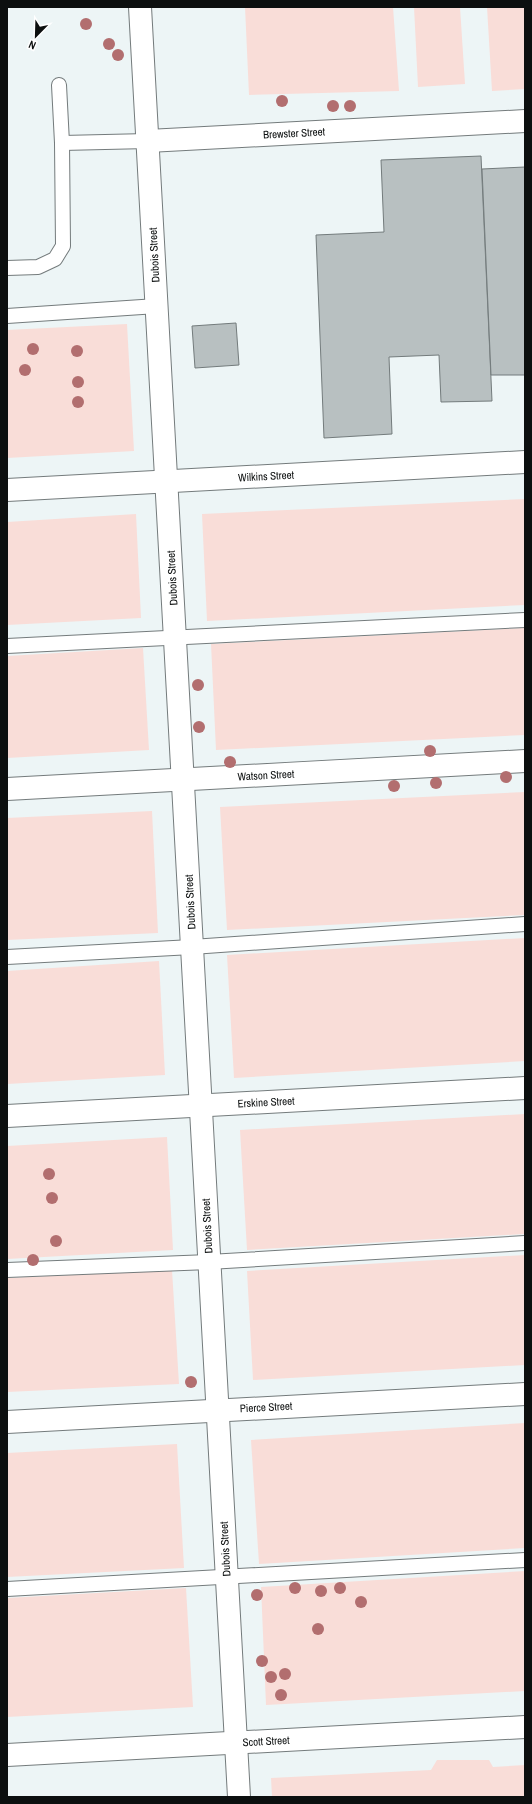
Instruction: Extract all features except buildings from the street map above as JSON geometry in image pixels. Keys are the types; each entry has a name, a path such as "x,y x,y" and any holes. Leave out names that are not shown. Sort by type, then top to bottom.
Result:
{"street":[{"name":"Dubois Street","path":"140,7 184,779 200,1105 239,1797"},
{"name":"Brewster Street","path":"148,141 525,121"},
{"name":"Wilkins Street","path":"7,490 525,462"},
{"name":"Watson Street","path":"7,789 525,761"},
{"name":"Erskine Street","path":"7,1116 525,1088"},
{"name":"Pierce Street","path":"7,1422 525,1394"},
{"name":"Scott Street","path":"7,1755 525,1727"}],"lane":[{"path":"7,268 38,267 55,260 63,246 62,143 59,85"},
{"name":"Brewster Street","path":"62,143 148,141"},
{"path":"7,316 157,306"},
{"path":"7,646 525,620"},
{"path":"7,957 192,947 525,924"},
{"path":"7,1270 209,1262 525,1243"},
{"path":"7,1589 525,1560"}],"shaded area":[{"path":"245,7 393,7 399,91 249,95"},
{"path":"414,7 460,7 465,84 418,87"},
{"path":"487,7 525,7 525,89 492,91"},
{"path":"127,324 134,451 7,458 7,330"},
{"path":"525,499 525,605 207,621 202,514"},
{"path":"136,514 141,618 7,625 7,522"},
{"path":"525,628 525,735 216,750 211,644"},
{"path":"143,648 149,750 7,758 7,656"},
{"path":"525,792 525,915 227,930 220,807"},
{"path":"152,811 158,933 7,940 7,818"},
{"path":"525,938 525,1061 234,1078 227,955"},
{"path":"159,961 165,1075 7,1084 7,971"},
{"path":"525,1114 525,1234 247,1250 240,1130"},
{"path":"167,1137 173,1250 7,1259 7,1146"},
{"path":"525,1255 525,1365 253,1380 247,1271"},
{"path":"172,1270 179,1384 7,1392 7,1278"},
{"path":"525,1423 525,1548 259,1564 251,1440"},
{"path":"177,1444 184,1568 7,1577 7,1453"},
{"path":"525,1571 525,1691 266,1705 261,1587"},
{"path":"186,1588 193,1707 7,1717 7,1598"},
{"path":"437,1760 489,1760 493,1767 525,1765 525,1797 272,1797 271,1778 431,1770"}]}
